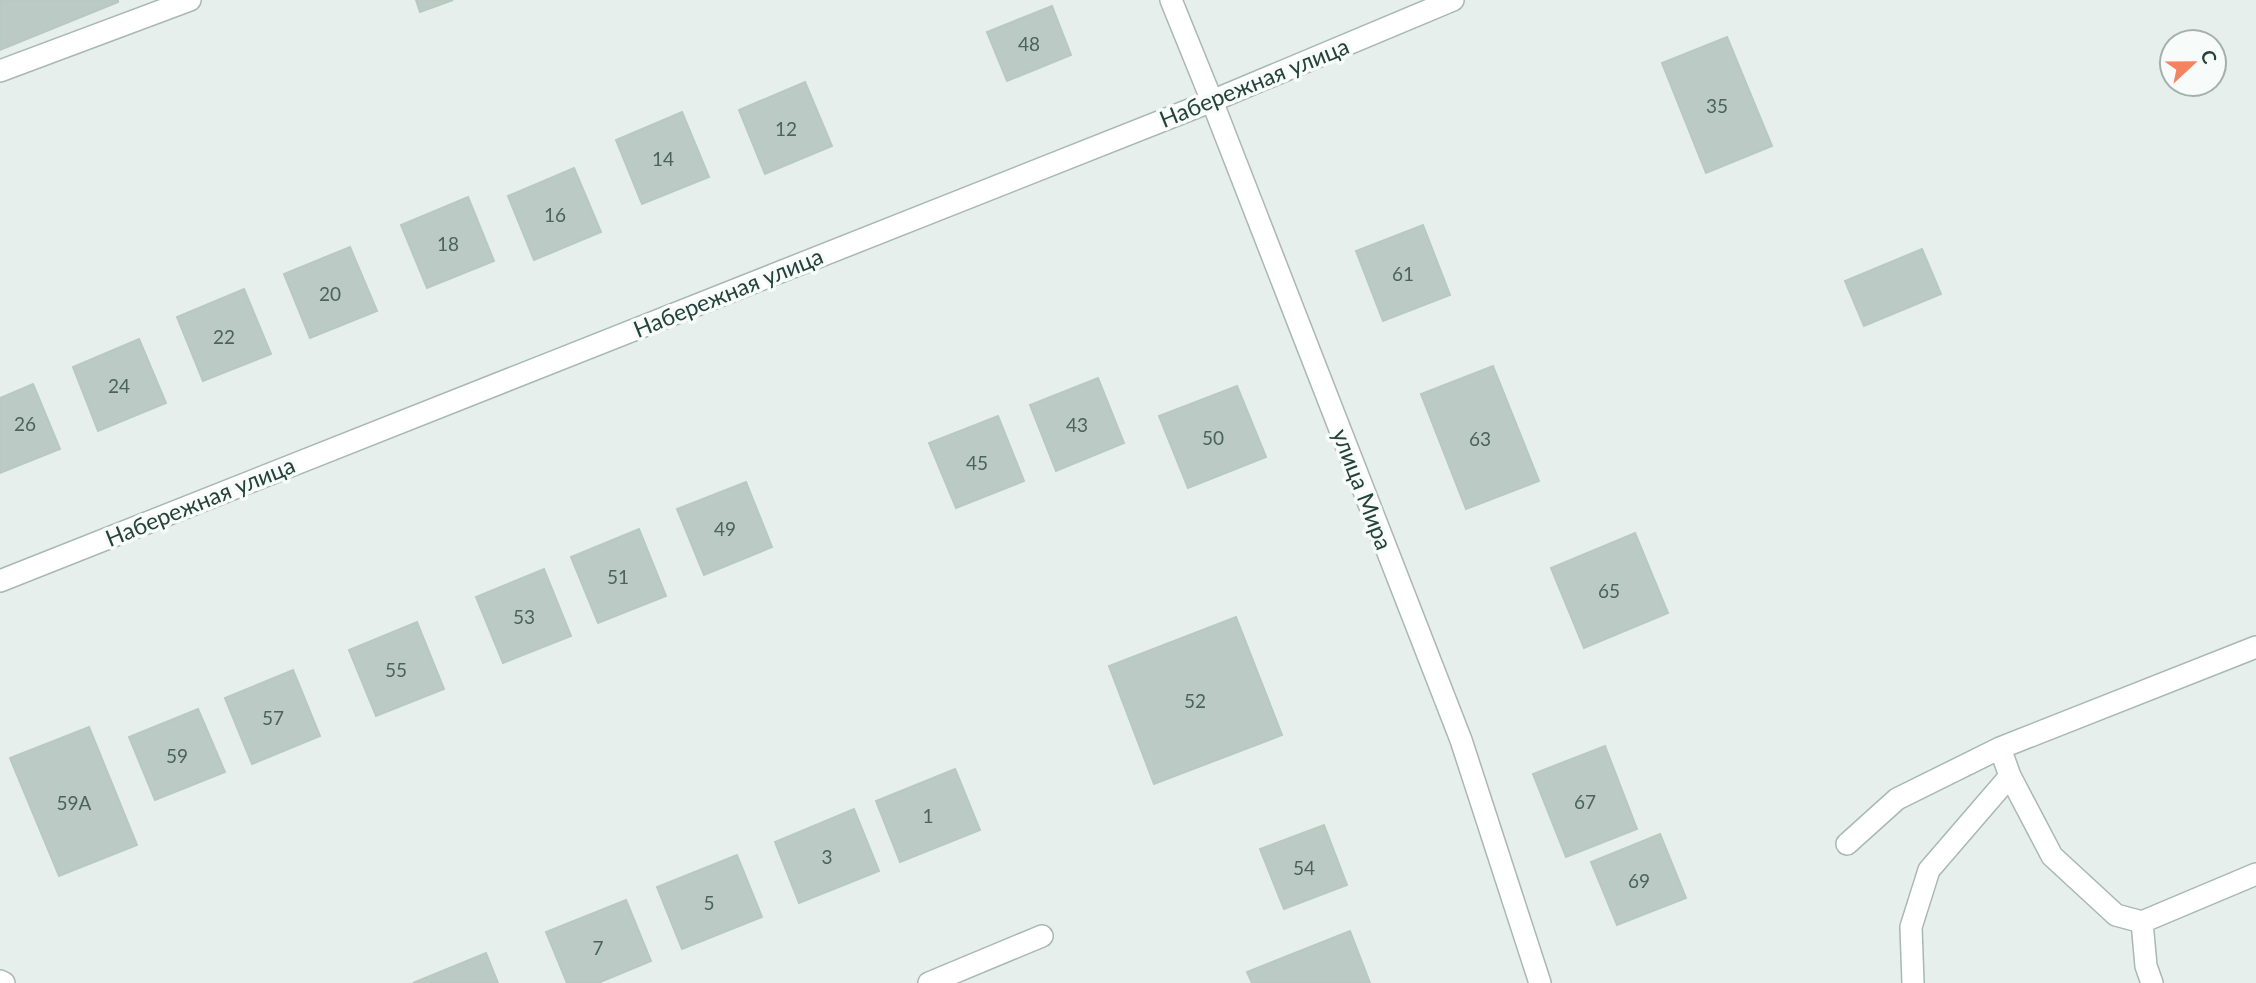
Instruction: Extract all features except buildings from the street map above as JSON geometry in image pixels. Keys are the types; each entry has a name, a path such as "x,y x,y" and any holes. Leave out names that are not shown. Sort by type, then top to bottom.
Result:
{"street":[{"path":"0,71 190,0"},
{"name":"улица Мира","path":"1171,0 1461,740 1540,983"},
{"name":"Набережная улица","path":"0,580 1212,101 1453,0"},
{"path":"1847,844 1897,799 2000,748 2256,647"},
{"path":"2000,748 2010,776 2052,856 2116,915 2142,922 2256,874"},
{"path":"1913,983 1911,927 1929,870 2010,776"},
{"path":"2142,922 2146,966 2152,983"},
{"path":"929,983 1042,936"}]}
